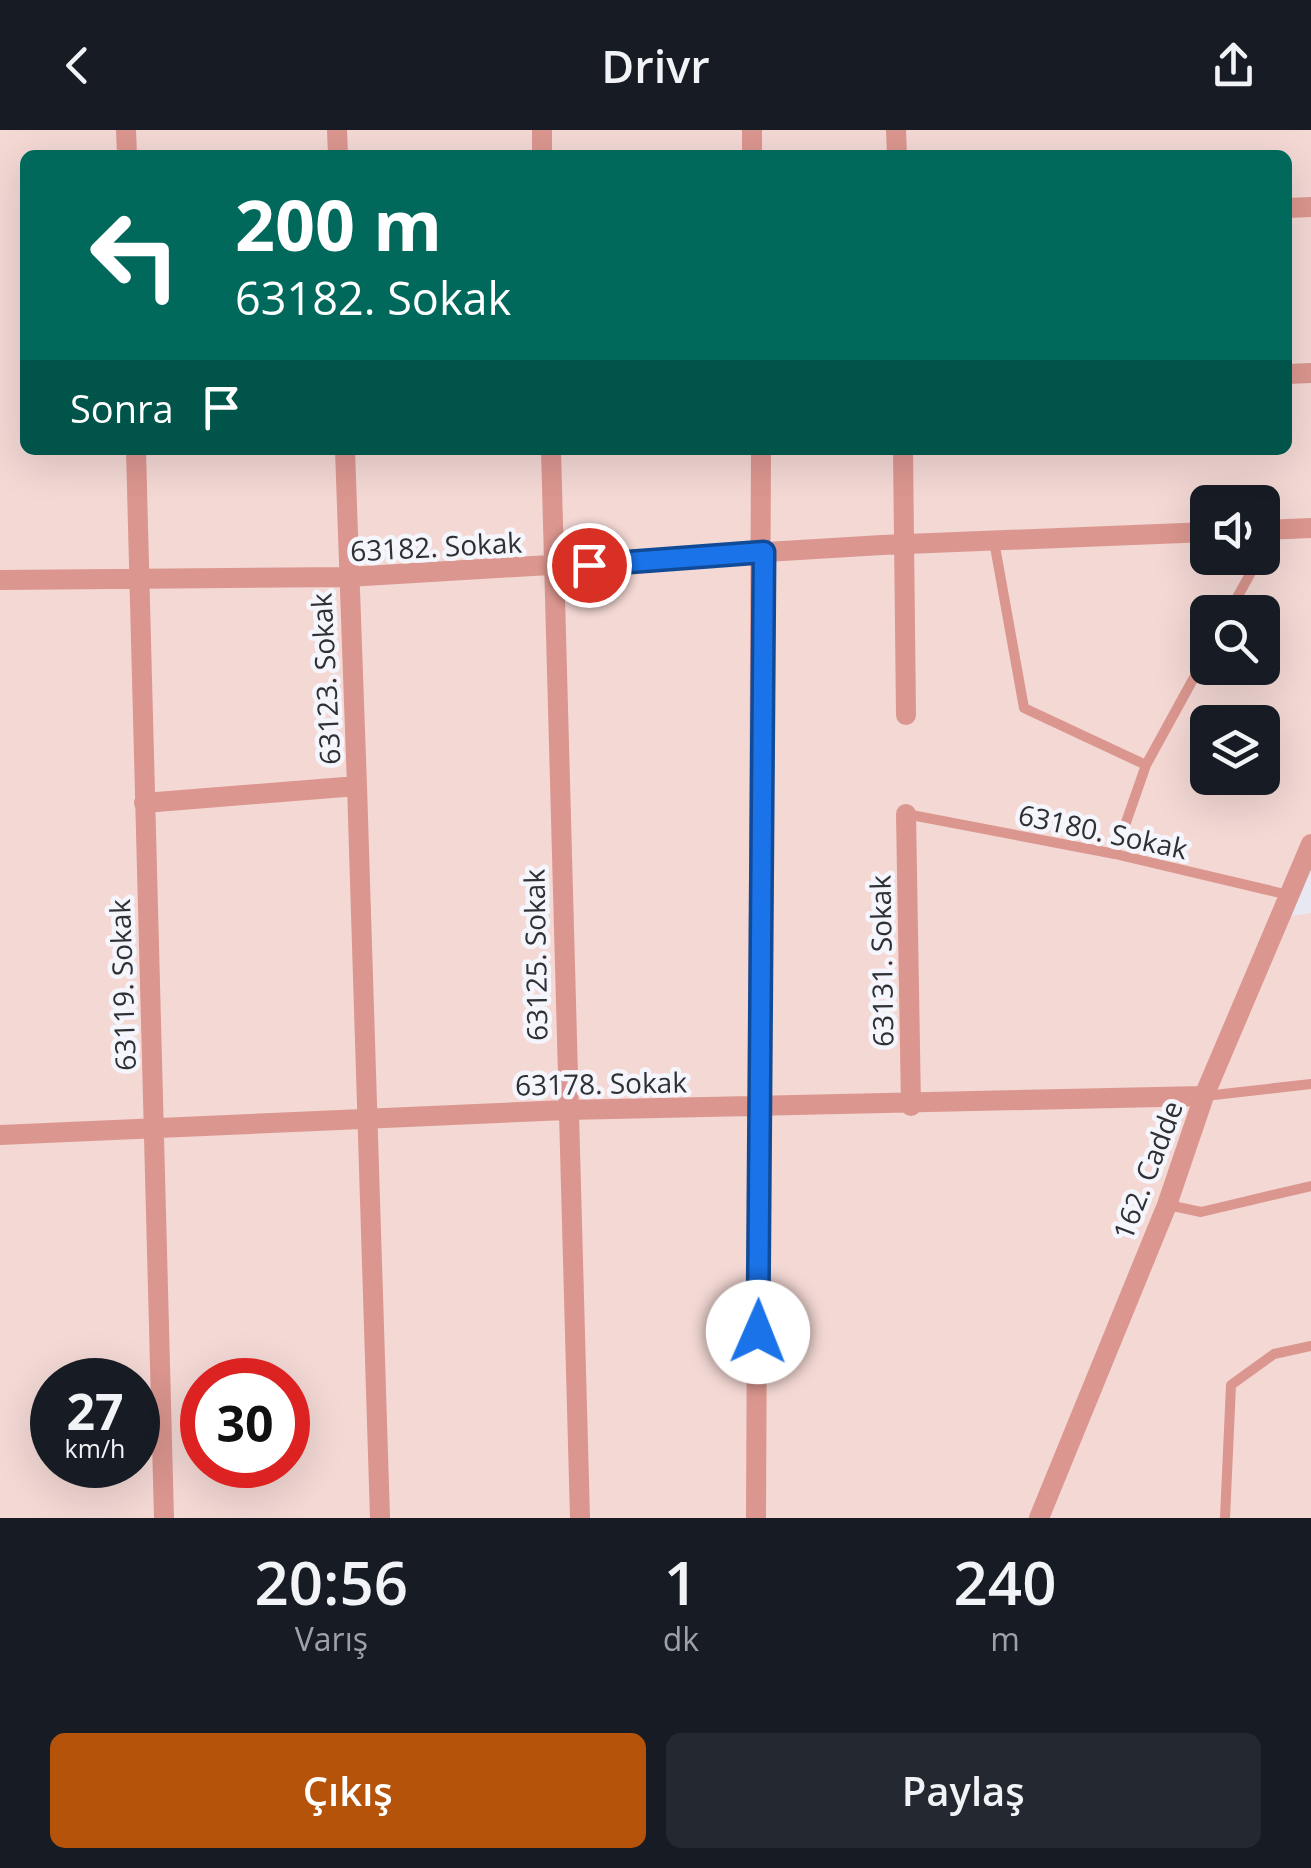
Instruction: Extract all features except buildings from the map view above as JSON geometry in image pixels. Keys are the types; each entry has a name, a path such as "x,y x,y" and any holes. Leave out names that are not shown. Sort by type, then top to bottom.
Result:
{"street":[{"name":"63119. Sokak","path":"136,455 164,1518"},
{"name":"63123. Sokak","path":"345,455 380,1518"},
{"name":"63125. Sokak","path":"551,455 580,1518"},
{"path":"756,1518 764,552 760,455"},
{"path":"904,455 906,715"},
{"path":"1280,529 1311,528"},
{"name":"63182. Sokak","path":"0,580 140,575 348,578 904,544 1190,533"},
{"path":"144,803 357,786"},
{"name":"63131. Sokak","path":"906,814 911,1106"},
{"name":"162. Cadde","path":"1040,1518 1167,1205 1204,1096 1311,844"},
{"name":"63178. Sokak","path":"0,1135 566,1110 911,1106 1204,1096"}],"lane":[{"path":"994,541 1024,708 1146,765"},
{"path":"1114,854 1146,765 1190,685"},
{"name":"63180. Sokak","path":"906,814 1114,854 1290,896"},
{"path":"1204,1096 1311,1084"},
{"path":"1167,1205 1202,1212 1311,1186"},
{"path":"1225,1518 1231,1385 1274,1354 1311,1346"}],"shaded area":[{"path":"0,130 1311,130 1311,846 1277,918 1311,913 1311,1518 0,1518"}],"route":[{"path":"589,565 764,552 758,1332"}]}
